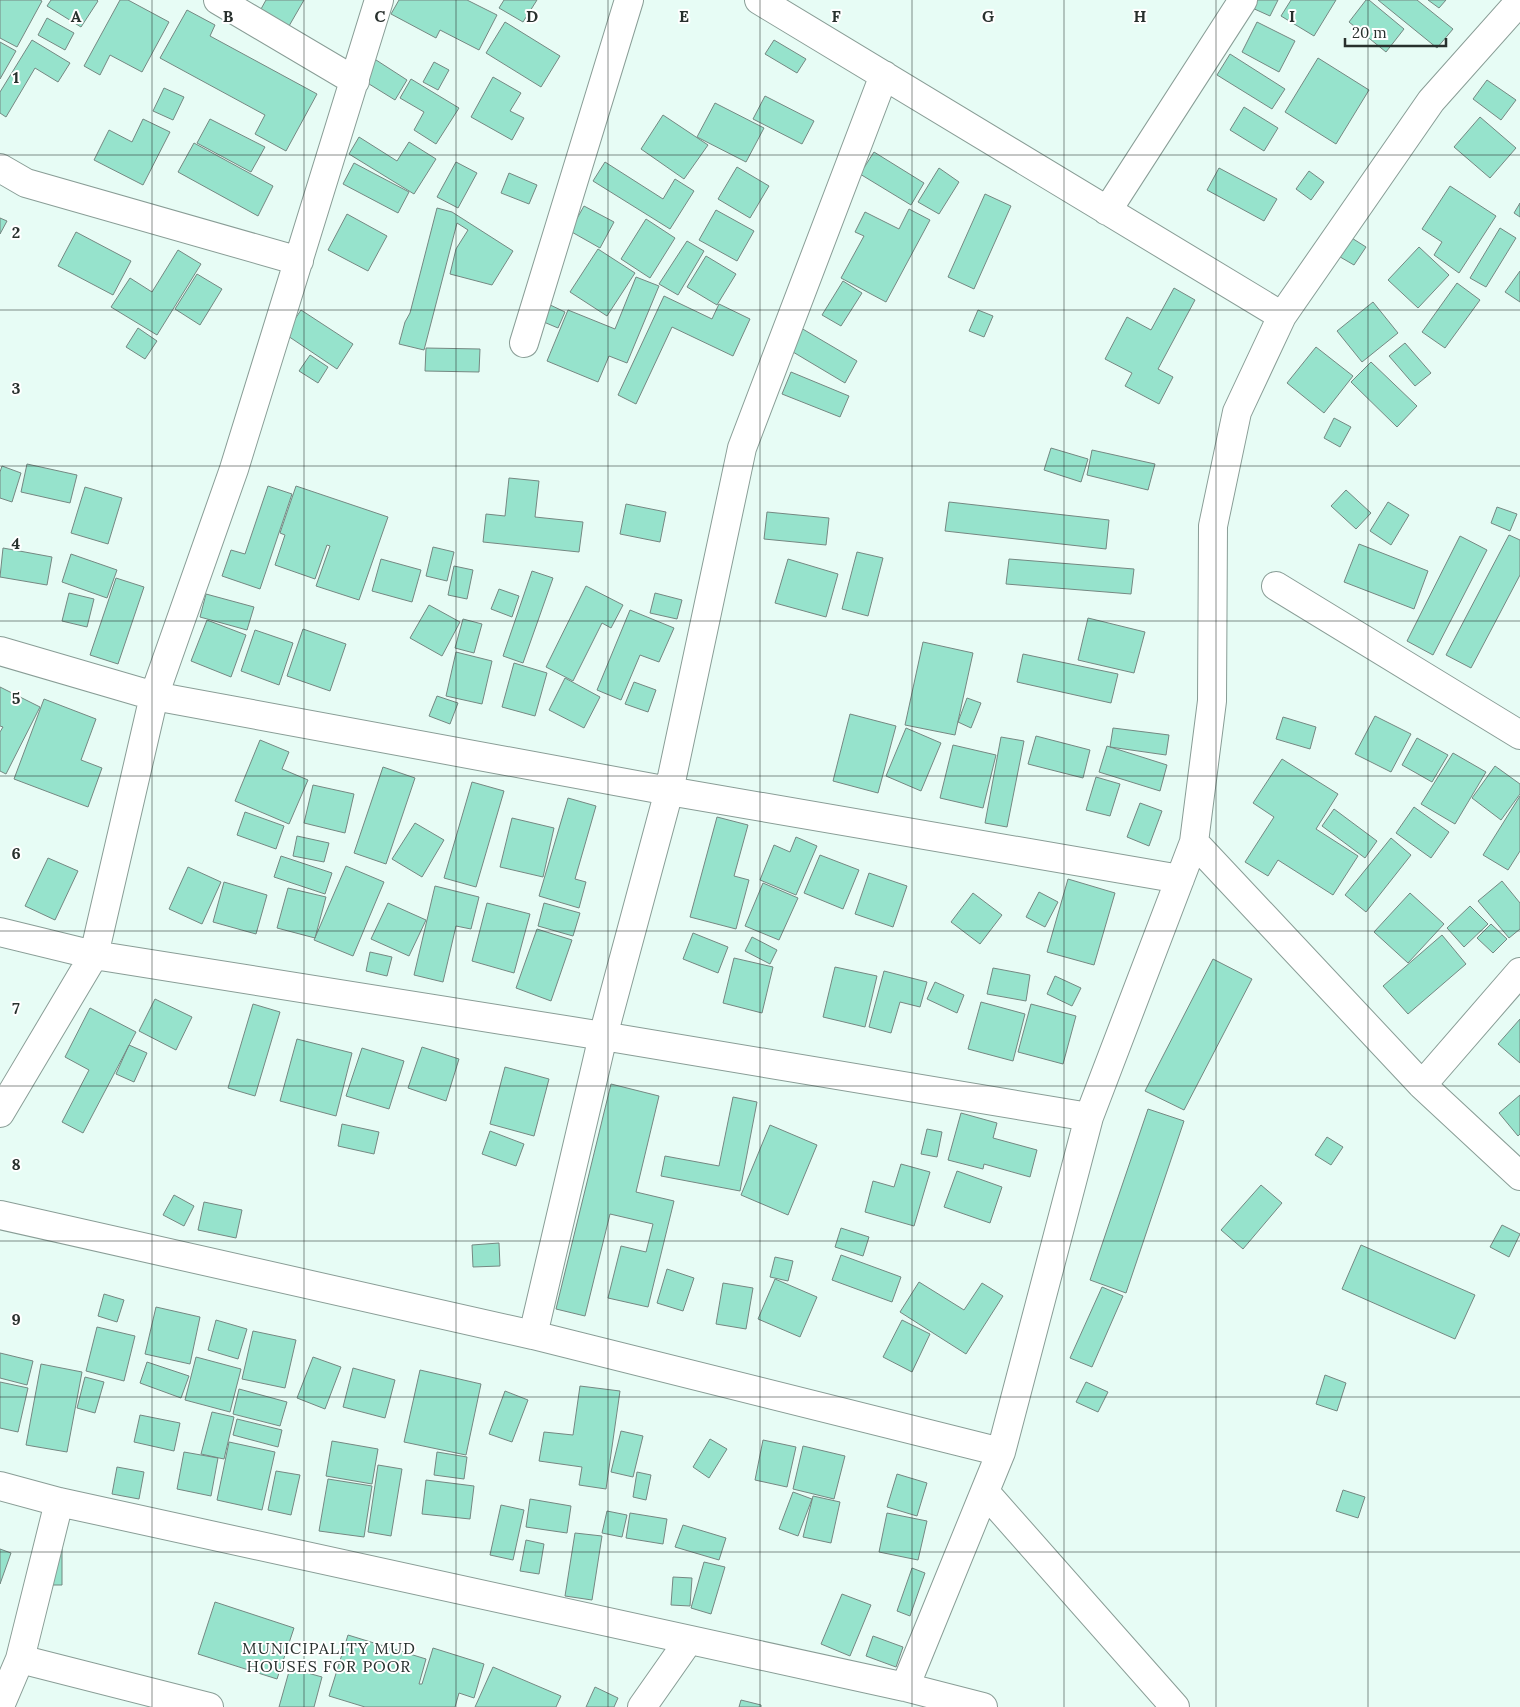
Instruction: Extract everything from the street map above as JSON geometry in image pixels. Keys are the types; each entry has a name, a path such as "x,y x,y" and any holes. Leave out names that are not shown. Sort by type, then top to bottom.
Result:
{"street":[{"path":"218,0 355,81"},
{"path":"0,1113 94,955 154,696 234,469 379,0"},
{"path":"524,343 629,0"},
{"path":"759,0 1282,316"},
{"path":"1107,210 1243,0"},
{"path":"905,1687 1001,1452 1089,1116 1194,842 1212,701 1213,526 1237,412 1282,316 1431,101 1520,1"},
{"path":"533,1335 603,1036 669,791 742,448 884,75"},
{"path":"0,168 26,183 299,261"},
{"path":"1276,586 1520,734"},
{"path":"0,651 154,696 669,791 1180,879"},
{"path":"1194,842 1422,1084 1520,1176"},
{"path":"0,932 94,955 1089,1116"},
{"path":"1422,1084 1520,972"},
{"path":"0,1215 533,1335 1001,1452"},
{"path":"0,1486 59,1502 905,1687 983,1707"},
{"path":"985,1492 1175,1707"},
{"path":"0,1706 20,1659 59,1502"},
{"path":"642,1707 689,1640"},
{"path":"20,1659 209,1707"}],"building":[{"path":"0,0 42,1 17,47 0,38"},
{"path":"51,0 98,1 81,27 47,6"},
{"path":"120,0 128,0 169,22 142,72 110,55 100,75 84,66"},
{"path":"266,0 304,0 289,26 261,9"},
{"path":"399,0 467,0 497,15 479,50 440,30 436,38 391,14"},
{"path":"504,0 537,0 523,22 499,8"},
{"path":"1253,0 1278,0 1270,16 1250,7"},
{"path":"1291,0 1336,0 1314,36 1281,16"},
{"path":"1366,0 1369,0 1404,29 1386,52 1349,22"},
{"path":"1378,0 1417,0 1453,29 1437,48"},
{"path":"1428,0 1446,0 1439,8"},
{"path":"187,10 215,25 210,36 317,94 286,151 255,134 265,115 160,58"},
{"path":"47,18 74,33 65,50 38,35"},
{"path":"505,22 560,56 541,87 486,53"},
{"path":"1257,22 1295,41 1279,72 1242,52"},
{"path":"32,40 70,63 58,82 35,68 6,117 0,113 0,92"},
{"path":"774,40 806,59 797,73 765,54"},
{"path":"0,42 16,51 0,79"},
{"path":"1230,54 1285,89 1272,109 1217,75"},
{"path":"373,58 407,80 395,100 361,79"},
{"path":"1318,58 1369,90 1336,144 1285,112"},
{"path":"434,62 449,70 438,90 423,82"},
{"path":"493,77 521,93 510,111 524,118 512,140 471,117"},
{"path":"411,79 459,108 436,144 414,130 424,112 400,98"},
{"path":"1487,80 1516,100 1501,120 1473,99"},
{"path":"164,88 184,97 173,120 153,111"},
{"path":"765,96 814,121 802,144 753,119"},
{"path":"715,103 764,128 746,162 697,137"},
{"path":"1244,107 1278,128 1264,151 1230,130"},
{"path":"663,115 708,145 684,179 641,149"},
{"path":"1480,117 1516,148 1490,178 1454,147"},
{"path":"143,119 170,132 143,185 94,160 109,130 132,142"},
{"path":"210,119 265,147 251,172 197,143"},
{"path":"359,137 397,161 409,142 436,159 414,194 349,154"},
{"path":"194,143 273,186 258,216 178,172"},
{"path":"874,152 924,183 911,205 860,174"},
{"path":"456,162 477,173 458,208 437,197"},
{"path":"605,162 663,199 675,179 694,191 670,229 593,181"},
{"path":"354,163 409,192 398,213 343,184"},
{"path":"737,167 769,186 750,218 718,199"},
{"path":"939,168 959,182 939,214 918,202"},
{"path":"1219,168 1277,199 1264,221 1207,190"},
{"path":"1309,171 1324,182 1311,200 1296,189"},
{"path":"509,173 537,185 529,204 501,193"},
{"path":"1450,186 1496,216 1459,273 1434,255 1442,242 1422,229"},
{"path":"985,194 1011,206 974,289 948,277"},
{"path":"1520,203 1520,217 1514,213"},
{"path":"584,206 614,222 600,248 570,231"},
{"path":"437,208 452,212 513,251 492,285 450,274 456,249 468,230 457,223 424,350 399,344 405,322 410,313"},
{"path":"909,209 930,220 886,302 841,278 864,236 855,232 865,212 899,229"},
{"path":"716,210 754,231 737,261 699,240"},
{"path":"347,214 387,236 368,271 328,250"},
{"path":"0,218 7,221 0,234"},
{"path":"646,219 675,238 650,278 621,259"},
{"path":"1500,228 1516,238 1486,287 1470,278"},
{"path":"76,232 131,261 113,295 58,266"},
{"path":"1347,235 1366,247 1354,265 1335,254"},
{"path":"687,241 704,251 678,295 659,284"},
{"path":"1419,247 1449,275 1418,308 1388,280"},
{"path":"598,249 635,273 607,316 570,292"},
{"path":"178,250 201,264 157,335 111,307 130,278 152,292"},
{"path":"706,256 736,274 717,305 687,287"},
{"path":"1520,271 1520,302 1505,292"},
{"path":"197,274 222,289 200,325 175,309"},
{"path":"636,277 659,286 627,363 609,356 598,382 547,361 568,310 615,329"},
{"path":"843,281 862,293 841,326 822,315"},
{"path":"1457,283 1480,300 1445,348 1422,332"},
{"path":"1174,288 1195,300 1158,369 1173,377 1159,404 1125,386 1132,373 1105,359 1127,317 1151,330"},
{"path":"664,296 712,319 719,304 750,319 733,356 672,327 636,404 618,395"},
{"path":"1373,302 1398,333 1362,362 1337,331"},
{"path":"546,303 565,312 558,328 539,320"},
{"path":"301,310 353,344 337,369 285,334"},
{"path":"978,310 993,316 984,337 969,331"},
{"path":"138,328 157,341 145,359 126,347"},
{"path":"801,328 857,361 845,383 788,349"},
{"path":"1405,343 1431,373 1415,386 1389,356"},
{"path":"1316,347 1353,376 1324,413 1287,383"},
{"path":"426,348 480,349 479,372 425,371"},
{"path":"310,355 328,367 318,383 299,371"},
{"path":"1371,362 1417,406 1397,427 1351,382"},
{"path":"791,372 849,396 840,417 782,394"},
{"path":"1334,418 1351,427 1340,447 1324,438"},
{"path":"1051,448 1088,459 1081,482 1044,470"},
{"path":"1092,450 1155,464 1148,490 1087,475"},
{"path":"27,464 77,475 70,503 21,492"},
{"path":"2,466 21,473 12,502 0,498 0,472"},
{"path":"509,478 539,481 535,517 583,522 579,552 483,542 486,514 505,516"},
{"path":"268,486 292,494 260,589 222,576 231,550 245,554"},
{"path":"296,486 388,517 359,600 316,586 330,546 327,545 315,579 275,565 285,535 280,533"},
{"path":"85,487 122,498 108,544 71,533"},
{"path":"1346,490 1371,513 1356,529 1331,506"},
{"path":"949,502 1109,520 1106,549 945,531"},
{"path":"1388,502 1409,515 1391,545 1370,531"},
{"path":"626,504 666,512 660,542 620,534"},
{"path":"1497,507 1517,514 1510,531 1491,523"},
{"path":"767,512 829,518 826,545 764,539"},
{"path":"1509,535 1520,540 1520,575 1471,668 1446,655"},
{"path":"1460,536 1487,550 1433,655 1407,641"},
{"path":"1359,544 1428,571 1414,609 1344,582"},
{"path":"433,547 454,552 447,581 426,576"},
{"path":"3,548 52,557 47,585 0,577"},
{"path":"857,552 883,558 868,616 842,609"},
{"path":"71,554 117,570 107,598 62,582"},
{"path":"381,559 421,570 412,602 372,591"},
{"path":"788,559 838,574 826,617 775,603"},
{"path":"1009,559 1134,569 1131,594 1006,584"},
{"path":"454,566 473,570 467,599 448,595"},
{"path":"532,571 553,578 523,663 503,656"},
{"path":"116,578 144,587 118,664 90,655"},
{"path":"586,586 623,605 611,628 602,623 573,681 546,667"},
{"path":"499,589 519,596 512,617 491,609"},
{"path":"69,593 94,599 87,627 62,621"},
{"path":"655,593 682,600 677,619 650,613"},
{"path":"206,594 254,607 247,630 200,617"},
{"path":"429,605 460,622 442,656 410,638"},
{"path":"630,610 674,628 659,662 640,655 621,700 597,690"},
{"path":"1088,618 1145,632 1134,673 1078,660"},
{"path":"463,619 482,624 474,653 455,648"},
{"path":"207,620 246,635 231,677 191,661"},
{"path":"303,629 346,644 330,691 287,676"},
{"path":"255,630 293,643 279,685 241,671"},
{"path":"923,642 973,653 955,735 905,725"},
{"path":"456,652 492,661 482,704 446,696"},
{"path":"1023,654 1118,674 1111,703 1017,682"},
{"path":"514,663 547,673 535,716 502,707"},
{"path":"565,678 600,697 584,728 549,710"},
{"path":"634,682 656,690 648,712 625,704"},
{"path":"0,687 40,707 6,774 0,771 0,732 3,727 0,726"},
{"path":"437,696 458,703 450,724 429,716"},
{"path":"967,698 981,703 971,728 958,722"},
{"path":"44,699 96,719 81,760 102,768 88,807 14,779"},
{"path":"850,714 896,726 878,793 833,781"},
{"path":"1375,716 1411,734 1391,772 1355,754"},
{"path":"1283,717 1316,727 1310,749 1276,739"},
{"path":"906,728 941,743 921,791 886,776"},
{"path":"1113,728 1169,735 1166,755 1110,747"},
{"path":"1036,736 1090,750 1083,778 1028,764"},
{"path":"1001,737 1024,741 1007,827 985,823"},
{"path":"1417,738 1448,755 1432,782 1402,765"},
{"path":"260,740 289,752 282,769 308,780 289,824 235,801"},
{"path":"953,745 996,755 983,808 940,798"},
{"path":"1107,746 1167,765 1160,791 1099,772"},
{"path":"1453,753 1486,772 1455,824 1421,804"},
{"path":"1282,759 1338,794 1316,829 1358,856 1333,895 1278,860 1268,876 1245,862 1274,817 1253,803"},
{"path":"1495,766 1520,784 1520,794 1501,820 1472,798"},
{"path":"383,767 415,778 386,864 354,853"},
{"path":"1096,777 1120,784 1110,816 1086,810"},
{"path":"472,782 504,791 476,887 444,878"},
{"path":"313,785 354,794 345,833 304,823"},
{"path":"1520,796 1520,851 1508,870 1483,855"},
{"path":"568,798 596,806 575,879 586,882 579,908 539,896"},
{"path":"1140,803 1162,811 1149,846 1127,837"},
{"path":"1414,807 1449,832 1431,858 1396,833"},
{"path":"1334,809 1377,841 1365,858 1322,826"},
{"path":"245,812 284,826 276,849 237,835"},
{"path":"717,817 748,825 734,876 749,880 736,929 690,917"},
{"path":"512,818 554,828 543,877 500,867"},
{"path":"415,823 444,840 422,877 392,859"},
{"path":"297,836 329,843 324,862 293,856"},
{"path":"796,837 817,846 796,895 760,880 774,845 790,852"},
{"path":"1391,838 1411,855 1366,912 1345,895"},
{"path":"820,855 859,870 843,909 804,893"},
{"path":"281,856 332,873 325,894 274,877"},
{"path":"48,858 78,871 55,920 25,906"},
{"path":"346,866 384,882 353,956 314,940"},
{"path":"188,867 221,882 202,924 169,909"},
{"path":"869,873 907,886 893,927 855,914"},
{"path":"1068,879 1115,893 1094,965 1047,952"},
{"path":"1502,881 1520,903 1520,929 1509,938 1478,901"},
{"path":"224,882 267,895 256,934 213,922"},
{"path":"763,883 798,898 779,940 745,926"},
{"path":"435,886 479,897 471,929 456,926 443,982 414,975"},
{"path":"288,888 326,897 315,938 277,928"},
{"path":"1039,892 1058,902 1045,927 1026,917"},
{"path":"973,893 1002,915 980,944 951,922"},
{"path":"1410,893 1444,924 1408,963 1374,932"},
{"path":"388,903 426,920 409,956 371,939"},
{"path":"487,903 530,914 514,973 472,961"},
{"path":"544,903 580,913 573,936 538,926"},
{"path":"1470,906 1488,924 1464,947 1447,928"},
{"path":"1491,924 1507,939 1493,953 1477,938"},
{"path":"537,929 572,940 551,1001 516,988"},
{"path":"693,933 728,947 718,973 683,959"},
{"path":"1442,935 1466,964 1408,1014 1383,986"},
{"path":"752,937 777,950 770,964 745,951"},
{"path":"370,952 392,957 387,976 366,971"},
{"path":"734,958 773,967 762,1013 723,1003"},
{"path":"1213,959 1252,979 1184,1110 1145,1091"},
{"path":"835,967 877,976 865,1027 823,1017"},
{"path":"993,968 1030,975 1026,1001 987,994"},
{"path":"884,971 927,982 920,1007 900,1002 891,1033 869,1027"},
{"path":"1055,976 1081,988 1072,1006 1047,994"},
{"path":"935,982 964,995 957,1013 927,999"},
{"path":"155,999 192,1017 176,1050 139,1031"},
{"path":"981,1002 1025,1014 1013,1061 968,1049"},
{"path":"253,1004 280,1012 255,1096 228,1088"},
{"path":"1031,1004 1076,1016 1063,1064 1018,1052"},
{"path":"90,1008 136,1032 83,1133 62,1122 89,1070 65,1057"},
{"path":"1520,1019 1520,1063 1498,1044"},
{"path":"297,1039 352,1053 336,1116 280,1101"},
{"path":"129,1045 147,1053 134,1082 116,1074"},
{"path":"422,1047 459,1059 446,1101 408,1088"},
{"path":"362,1048 404,1061 389,1109 346,1096"},
{"path":"505,1067 549,1079 534,1136 490,1124"},
{"path":"611,1084 659,1096 636,1192 674,1201 648,1307 608,1298 621,1246 646,1252 653,1224 610,1214 585,1316 556,1309"},
{"path":"1520,1095 1520,1134 1518,1136 1499,1113"},
{"path":"733,1097 757,1102 740,1191 661,1176 665,1156 719,1166"},
{"path":"1148,1109 1184,1121 1126,1293 1090,1280"},
{"path":"961,1113 997,1123 993,1138 1037,1150 1030,1177 984,1164 983,1169 948,1160"},
{"path":"342,1124 379,1132 374,1154 338,1146"},
{"path":"770,1125 817,1145 788,1215 741,1195"},
{"path":"927,1129 942,1132 937,1157 921,1154"},
{"path":"490,1131 524,1144 516,1166 482,1154"},
{"path":"1327,1137 1343,1147 1331,1165 1315,1155"},
{"path":"901,1164 930,1172 914,1226 865,1212 873,1181 894,1187"},
{"path":"957,1171 1002,1187 990,1223 944,1207"},
{"path":"1261,1185 1282,1203 1243,1249 1221,1230"},
{"path":"174,1195 194,1206 184,1226 163,1215"},
{"path":"204,1202 242,1210 236,1238 198,1230"},
{"path":"1502,1225 1520,1234 1509,1257 1490,1247"},
{"path":"841,1228 869,1237 863,1256 835,1247"},
{"path":"499,1243 500,1266 473,1267 472,1245"},
{"path":"1361,1245 1475,1295 1455,1339 1342,1289"},
{"path":"841,1255 901,1277 892,1302 832,1280"},
{"path":"775,1257 793,1261 788,1281 770,1277"},
{"path":"667,1269 694,1278 683,1311 657,1303"},
{"path":"775,1279 817,1297 800,1337 758,1319"},
{"path":"919,1282 964,1310 982,1283 1003,1296 966,1354 900,1312"},
{"path":"723,1283 753,1288 746,1329 716,1324"},
{"path":"1102,1287 1123,1296 1092,1367 1070,1358"},
{"path":"104,1294 124,1300 117,1322 98,1316"},
{"path":"156,1307 200,1317 190,1364 145,1354"},
{"path":"216,1320 247,1329 238,1359 208,1350"},
{"path":"902,1320 930,1334 912,1372 883,1357"},
{"path":"97,1327 135,1336 124,1381 86,1371"},
{"path":"253,1331 296,1340 285,1388 242,1379"},
{"path":"0,1353 33,1361 27,1385 0,1378"},
{"path":"196,1357 241,1369 230,1412 185,1400"},
{"path":"313,1357 341,1367 325,1409 297,1398"},
{"path":"147,1362 189,1376 181,1398 140,1383"},
{"path":"41,1364 82,1372 67,1452 26,1445"},
{"path":"353,1368 395,1380 385,1418 343,1407"},
{"path":"420,1370 481,1384 466,1455 404,1442"},
{"path":"1325,1375 1346,1383 1337,1411 1316,1404"},
{"path":"85,1377 104,1382 95,1413 77,1408"},
{"path":"0,1382 28,1388 18,1432 0,1428"},
{"path":"1086,1382 1108,1392 1098,1412 1076,1402"},
{"path":"580,1386 620,1391 606,1489 579,1485 582,1467 539,1461 544,1432 573,1435"},
{"path":"239,1389 287,1402 280,1426 233,1414"},
{"path":"505,1391 528,1400 512,1442 489,1434"},
{"path":"212,1412 234,1417 224,1459 201,1454"},
{"path":"140,1415 180,1423 174,1451 134,1442"},
{"path":"237,1419 282,1430 278,1447 233,1435"},
{"path":"621,1431 643,1436 633,1477 611,1472"},
{"path":"710,1439 727,1449 709,1478 693,1467"},
{"path":"763,1440 796,1447 787,1487 755,1480"},
{"path":"332,1441 378,1449 372,1484 326,1476"},
{"path":"229,1442 275,1452 262,1510 217,1500"},
{"path":"803,1446 845,1456 834,1499 793,1489"},
{"path":"184,1452 218,1458 211,1496 177,1489"},
{"path":"437,1452 467,1457 464,1479 434,1475"},
{"path":"378,1465 402,1469 391,1536 368,1532"},
{"path":"117,1467 144,1472 139,1499 112,1494"},
{"path":"276,1471 300,1475 291,1515 268,1510"},
{"path":"637,1472 651,1475 646,1500 633,1497"},
{"path":"897,1474 927,1483 917,1516 887,1507"},
{"path":"328,1479 372,1486 364,1537 319,1531"},
{"path":"426,1480 474,1486 470,1519 422,1514"},
{"path":"1343,1490 1365,1497 1358,1518 1336,1511"},
{"path":"793,1492 812,1499 798,1536 779,1529"},
{"path":"813,1496 840,1502 831,1543 803,1537"},
{"path":"530,1499 571,1506 567,1533 526,1527"},
{"path":"501,1505 524,1510 513,1560 490,1555"},
{"path":"607,1511 627,1515 622,1537 602,1533"},
{"path":"630,1513 667,1519 663,1544 626,1538"},
{"path":"887,1513 927,1521 918,1560 879,1552"},
{"path":"683,1525 726,1538 719,1560 675,1547"},
{"path":"575,1533 602,1536 592,1600 565,1596"},
{"path":"526,1540 544,1544 539,1574 520,1571"},
{"path":"0,1549 11,1553 0,1584"},
{"path":"46,1549 62,1549 62,1585 46,1585"},
{"path":"704,1562 725,1567 711,1614 691,1608"},
{"path":"912,1568 925,1573 910,1616 897,1611"},
{"path":"673,1577 692,1578 690,1606 671,1605"},
{"path":"842,1594 871,1605 850,1656 821,1644"},
{"path":"215,1602 294,1628 277,1679 198,1654"},
{"path":"348,1635 426,1659 419,1684 422,1684 433,1648 484,1664 474,1698 459,1693 455,1707 365,1707 329,1696"},
{"path":"873,1636 903,1647 896,1667 866,1656"},
{"path":"493,1667 561,1696 556,1707 475,1707"},
{"path":"290,1668 322,1677 314,1707 279,1707"},
{"path":"595,1687 618,1698 614,1707 586,1707"},
{"path":"741,1700 761,1705 761,1707 739,1707"}],"district":[{"name":"MUNICIPALITY MUD HOUSES FOR POOR","path":"329,1657"}]}
